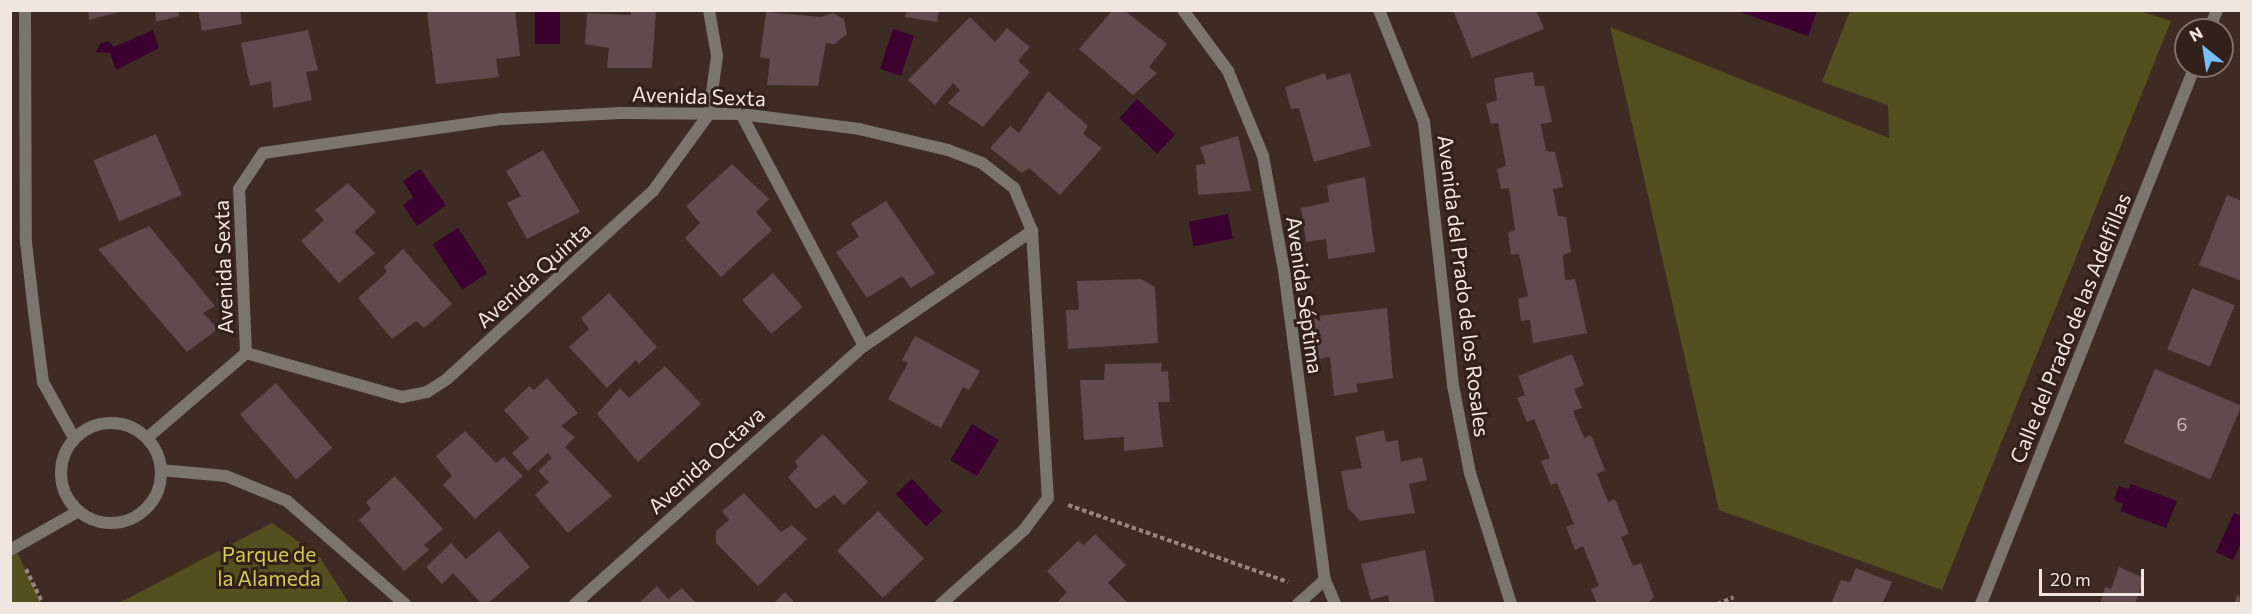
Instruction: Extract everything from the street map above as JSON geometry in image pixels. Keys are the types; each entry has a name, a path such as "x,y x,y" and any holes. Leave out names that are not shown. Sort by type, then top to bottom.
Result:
{"street":[{"path":"25,10 26,242 34,312 43,382 74,438"},
{"name":"Avenida Quinta","path":"246,353 402,397 427,392 447,379 653,192 709,114 717,56 709,10"},
{"name":"Avenida Séptima","path":"1183,10 1228,71 1263,156 1284,270 1324,580 1335,603"},
{"name":"Avenida del Prado de los Rosales","path":"1379,10 1424,122 1453,385 1470,473 1511,603"},
{"name":"Calle del Prado de las Adelfillas","path":"1981,603 2190,78"},
{"name":"Avenida Sexta","path":"246,353 239,189 263,153 503,119 621,113 741,114 859,129 948,150 982,163 1014,188 1032,231 1048,498"},
{"path":"741,114 864,346"},
{"name":"Avenida Octava","path":"575,603 864,346 1032,231"},
{"path":"147,438 246,353"},
{"path":"111,422 131,427 147,438 162,470 158,493 143,512 122,523 98,523 77,512 62,489 61,462 74,438 91,427 111,422"},
{"path":"162,470 226,476 287,501 405,603"},
{"path":"941,603 1024,528 1048,498"},
{"path":"10,550 77,512"},
{"path":"1298,603 1324,580"}],"path":[{"path":"1048,498 1312,591"},
{"path":"1717,603 1734,597"}],"green space":[{"path":"1850,11 2140,11 2171,21 1942,590 1719,510 1610,27 1889,138 1888,105 1822,82"},
{"name":"Parque de la Alameda","path":"272,523 319,556 349,603 119,603"},
{"path":"11,540 42,603 11,603"}],"shaded area":[{"path":"535,11 560,11 560,44 535,44"},
{"path":"1738,11 1817,11 1808,36"},
{"path":"893,29 914,36 901,76 880,69"},
{"path":"153,30 159,48 116,70 110,53 96,52 100,44 109,41 114,47"},
{"path":"1137,99 1175,134 1157,153 1119,118"},
{"path":"420,169 446,205 417,226 403,205 413,197 403,181"},
{"path":"1228,214 1233,239 1194,246 1189,222"},
{"path":"458,228 487,273 462,290 433,244"},
{"path":"972,424 999,440 977,476 950,460"},
{"path":"912,479 942,511 926,526 896,494"},
{"path":"2131,484 2177,501 2166,528 2120,511 2123,504 2114,500 2119,486 2129,489"},
{"path":"2234,513 2241,516 2242,541 2233,560 2216,552"}],"building":[{"path":"88,10 123,10 123,11 89,20"},
{"path":"155,10 178,10 179,16 156,22"},
{"path":"198,10 240,10 242,24 202,31"},
{"path":"631,10 656,10 652,68 607,68 609,48 585,44 587,13 631,15"},
{"path":"907,10 939,10 937,22 905,17"},
{"path":"1113,10 1124,10 1167,44 1149,67 1157,73 1133,95 1079,49"},
{"path":"1453,10 1536,10 1544,29 1472,58"},
{"path":"515,11 520,56 496,59 499,77 436,84 427,12"},
{"path":"766,12 821,17 833,13 844,19 847,34 834,44 826,43 818,86 767,85 770,59 760,57"},
{"path":"970,17 995,42 1007,28 1030,47 1018,61 1030,72 983,127 948,103 960,90 953,83 935,105 908,80"},
{"path":"308,30 318,70 306,72 312,100 273,108 271,81 250,86 241,43"},
{"path":"1533,72 1535,86 1544,86 1552,122 1541,124 1546,151 1555,152 1563,187 1553,189 1558,216 1566,217 1571,252 1563,255 1565,280 1575,279 1587,333 1533,343 1530,320 1521,321 1518,299 1528,296 1519,254 1511,255 1508,233 1515,230 1509,188 1501,189 1497,169 1506,166 1498,123 1491,124 1486,104 1497,100 1494,78"},
{"path":"1325,73 1327,80 1350,73 1371,146 1314,162 1299,108 1291,109 1285,87"},
{"path":"1048,91 1088,126 1083,134 1102,148 1060,195 1029,168 1022,173 990,148 1010,126 1019,133"},
{"path":"156,134 182,195 119,221 93,161"},
{"path":"1238,136 1251,191 1198,195 1196,165 1206,164 1200,147"},
{"path":"543,150 580,212 527,239 507,203 521,196 506,171"},
{"path":"732,164 769,199 756,212 772,230 721,277 685,238 700,223 686,206"},
{"path":"1365,177 1375,252 1328,259 1326,239 1306,242 1301,208 1329,202 1327,185"},
{"path":"348,183 376,212 354,232 375,253 339,283 301,241 324,220 315,210"},
{"path":"2227,195 2242,201 2242,281 2199,265"},
{"path":"886,201 935,273 911,288 902,276 867,298 836,252 859,237 851,223"},
{"path":"149,226 215,306 203,313 218,329 187,352 98,249"},
{"path":"403,249 452,304 424,328 416,321 392,339 358,298 387,272 384,267"},
{"path":"773,273 803,307 772,334 742,300"},
{"path":"1141,279 1155,287 1158,343 1068,349 1066,310 1079,310 1077,281"},
{"path":"2192,288 2235,305 2210,366 2167,349"},
{"path":"609,293 657,347 639,364 636,360 607,388 569,347 589,329 581,318"},
{"path":"1387,308 1393,378 1356,384 1358,392 1334,396 1330,357 1315,360 1309,317"},
{"path":"915,336 980,371 969,390 963,387 941,428 888,399 908,363 902,360"},
{"path":"1572,354 1584,385 1574,389 1582,408 1573,411 1584,438 1591,435 1605,470 1597,474 1608,502 1615,499 1629,534 1621,537 1633,566 1641,563 1654,597 1647,604 1597,604 1591,589 1599,586 1583,546 1575,550 1566,527 1574,524 1557,483 1551,485 1541,461 1550,458 1534,419 1527,422 1517,398 1525,395 1518,376"},
{"path":"1162,363 1161,372 1168,371 1170,402 1158,402 1163,447 1124,451 1124,437 1084,440 1080,380 1104,380 1105,364"},
{"path":"665,366 701,404 638,462 597,414 620,388 629,398"},
{"path":"2155,369 2242,406 2210,479 2124,443"},
{"path":"547,378 578,413 561,426 575,437 565,447 612,496 568,533 535,495 549,482 538,471 552,458 548,453 528,471 512,453 529,438 504,410 529,386 534,390"},
{"path":"276,383 332,448 296,479 240,414"},
{"path":"1384,430 1386,442 1398,440 1401,462 1422,457 1427,480 1409,484 1415,513 1360,521 1348,508 1341,471 1362,468 1355,437"},
{"path":"465,431 496,463 504,457 523,476 475,519 443,485 452,476 436,456"},
{"path":"823,434 868,482 844,505 834,495 816,509 788,477 798,467 795,461"},
{"path":"395,476 443,529 424,545 429,550 404,571 359,520 371,509 366,502"},
{"path":"744,493 781,532 792,525 807,539 758,586 716,543 716,531 729,520 722,511"},
{"path":"878,511 924,558 883,598 837,551"},
{"path":"499,531 530,567 487,604 482,604 453,573 442,584 426,567 451,543 466,559"},
{"path":"1095,534 1126,565 1108,583 1129,604 1056,604 1067,592 1047,571 1078,541 1084,545"},
{"path":"1425,550 1435,604 1390,604 1388,595 1371,600 1361,564"},
{"path":"2119,567 2144,578 2135,604 2100,604 2105,587 2111,589"},
{"path":"1856,568 1892,582 1883,602 1888,604 1831,604 1841,580 1850,582"},
{"path":"657,586 668,599 682,588 697,604 638,604"},
{"path":"785,592 796,604 773,604"},
{"path":"2238,593 2242,604 2234,604"}]}
